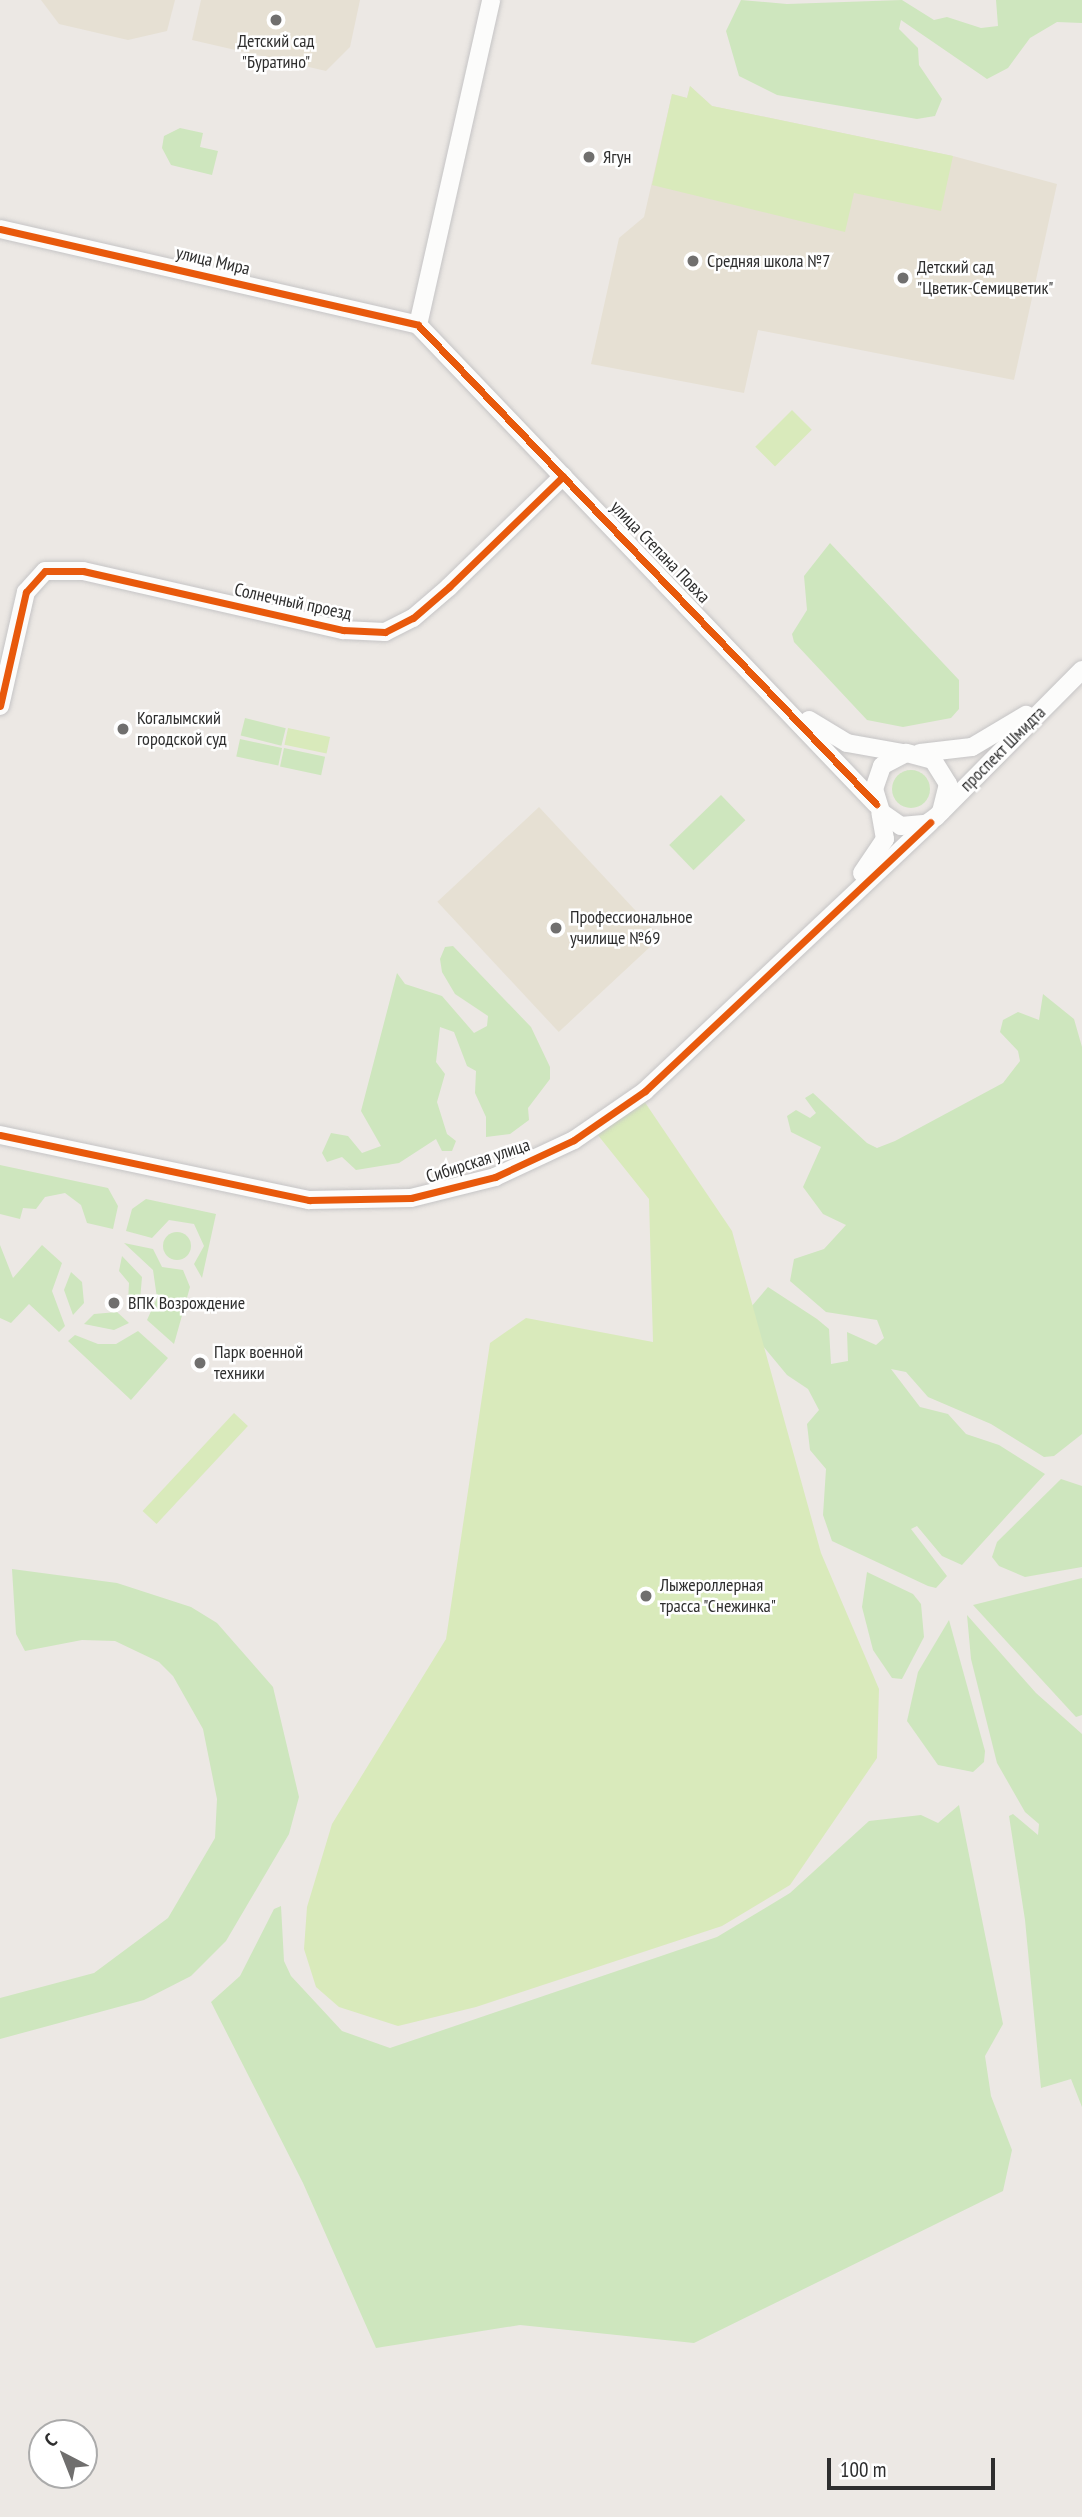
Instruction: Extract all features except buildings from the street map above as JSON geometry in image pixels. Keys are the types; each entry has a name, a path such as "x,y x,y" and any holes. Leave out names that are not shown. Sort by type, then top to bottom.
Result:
{"street":[{"path":"418,325 491,0"},
{"name":"улица Мира","path":"0,229 418,325"},
{"name":"улица Степана Повха","path":"418,325 784,702 877,806"},
{"name":"Солнечный проезд","path":"0,706 26,592 45,571 83,572 343,630 385,632 413,618 449,587 563,476"},
{"name":"проспект Шмидта","path":"936,817 1082,670"},
{"name":"проспект Шмидта","path":"911,753 943,753 985,741 1065,686"},
{"name":"улица Степана Повха","path":"784,702 847,743 911,753"},
{"path":"911,753 933,760 945,775 948,794 936,817 901,826 877,806 880,770 911,753"},
{"name":"Сибирская улица","path":"807,933 879,853 886,832 877,806"},
{"name":"Сибирская улица","path":"0,1135 309,1200 411,1198 460,1187 531,1163 617,1113 807,933 936,817"}],"shaded area":[{"path":"41,0 175,0 167,31 128,40 59,24"},
{"name":"Детский сад \"Буратино\"","path":"201,0 360,0 350,47 326,71 192,40"},
{"path":"690,86 712,106 953,156 1057,184 1014,380 758,330 744,393 591,364 619,238 644,217 672,94 687,98"},
{"name":"Профессиональное училище №69","path":"539,807 660,937 559,1032 437,902"}],"green space":[{"path":"741,0 787,4 902,0 934,20 947,17 981,28 998,26 996,0 1082,0 1082,23 1057,22 1030,38 1008,68 987,79 901,20 899,29 918,48 919,65 942,99 935,116 917,119 777,95 739,76 726,31"},
{"path":"690,86 712,106 953,156 941,211 854,193 845,232 652,185 672,94 687,98"},
{"path":"180,128 203,133 200,147 218,151 212,175 171,165 162,148 164,136"},
{"path":"792,410 812,430 775,467 755,447"},
{"path":"830,543 959,680 959,709 951,718 903,727 867,720 794,642 792,634 807,610 804,576"},
{"path":"245,718 286,728 281,746 241,735"},
{"path":"288,728 330,737 327,754 284,745"},
{"path":"240,739 282,748 278,766 236,757"},
{"path":"284,748 325,757 321,775 280,767"},
{"path":"911,770 925,775 930,789 925,803 911,808 897,803 892,789 897,775"},
{"path":"721,795 745,820 694,870 669,845"},
{"path":"453,946 531,1027 550,1067 550,1079 528,1108 529,1120 510,1134 486,1137 486,1117 475,1093 476,1071 467,1066 454,1032 440,1027 436,1062 445,1074 437,1102 447,1134 456,1141 452,1151 442,1151 436,1139 399,1163 356,1170 342,1157 327,1162 322,1153 331,1133 348,1136 362,1153 381,1146 361,1111 397,973 405,984 442,996 474,1033 487,1026 488,1016 455,994 442,972 440,959 445,947"},
{"path":"1043,994 1074,1019 1082,1047 1082,1434 1054,1456 1044,1457 991,1424 928,1397 906,1372 891,1369 920,1407 948,1414 966,1434 999,1445 1045,1474 962,1565 942,1556 917,1526 911,1529 947,1576 936,1588 832,1541 823,1515 826,1469 810,1450 807,1424 819,1410 808,1389 787,1375 763,1346 751,1307 768,1287 817,1319 829,1329 831,1364 848,1361 847,1332 876,1345 884,1338 877,1320 826,1312 790,1281 794,1259 824,1249 846,1225 823,1214 803,1187 821,1147 791,1132 787,1116 796,1110 810,1118 816,1113 805,1098 813,1093 867,1143 877,1148 895,1141 1003,1083 1020,1061 1018,1051 1000,1032 1003,1020 1018,1012 1039,1020"},
{"name":"Лыжероллерная трасса \"Снежинка\"","path":"642,1098 732,1231 821,1553 879,1689 877,1758 790,1885 722,1926 476,2007 398,2026 339,2007 316,1987 304,1949 307,1907 332,1824 446,1639 490,1343 526,1318 653,1342 649,1199 597,1134"},
{"path":"0,1165 108,1188 118,1206 113,1229 87,1223 81,1205 65,1193 45,1197 36,1209 23,1208 20,1219 0,1214"},
{"path":"146,1199 216,1214 202,1278 194,1264 204,1246 194,1224 169,1220 152,1238 126,1231 132,1209"},
{"path":"177,1232 187,1236 191,1246 187,1256 177,1260 167,1256 163,1246 167,1236"},
{"path":"124,1243 153,1249 162,1267 183,1270 190,1287 174,1344 147,1320 157,1298 153,1270"},
{"path":"0,1245 13,1278 42,1245 62,1263 52,1291 65,1326 59,1332 29,1304 11,1323 0,1318"},
{"path":"122,1256 142,1277 139,1312 128,1302 129,1283 119,1271"},
{"path":"71,1272 82,1282 84,1303 73,1315 64,1290"},
{"path":"117,1312 129,1323 114,1330 84,1324 94,1314"},
{"path":"138,1331 168,1358 131,1400 68,1341 75,1335 98,1344 116,1344"},
{"path":"234,1413 248,1426 157,1524 143,1511"},
{"path":"1061,1479 1082,1486 1082,1567 1025,1577 999,1566 992,1557 997,1542"},
{"path":"12,1569 117,1583 191,1607 217,1623 273,1687 299,1797 289,1834 226,1941 191,1976 144,2000 0,2039 0,1998 94,1973 168,1918 215,1838 217,1799 203,1729 173,1676 159,1662 115,1641 82,1640 25,1651 16,1634"},
{"path":"867,1572 913,1594 921,1604 924,1637 902,1679 892,1678 873,1650 862,1607"},
{"path":"1082,1578 1082,1715 1076,1717 973,1605"},
{"path":"967,1615 1036,1693 1082,1734 1082,2107 1071,2079 1041,2088 1025,1920 1009,1816 1013,1814 1038,1835 1039,1824 1025,1812 997,1763 971,1659"},
{"path":"949,1620 985,1751 984,1762 973,1772 938,1765 907,1721 918,1672"},
{"path":"959,1805 1003,2024 985,2056 991,2096 1012,2150 1003,2191 694,2343 520,2325 376,2348 303,2183 211,2002 240,1976 274,1909 281,1906 284,1961 291,1976 342,2031 390,2048 717,1937 790,1893 869,1821 921,1815 938,1823"}],"cycle path":[{"path":"0,229 418,325 876,804"},
{"path":"0,706 26,592 45,571 83,571 343,630 385,632 413,618 449,587 563,476"},
{"path":"0,1135 309,1200 411,1198 495,1177 574,1140 645,1091 930,822"}],"place":[{"name":"Детский сад \"Буратино\"","path":"276,20"},
{"name":"Ягун","path":"589,157"},
{"name":"Средняя школа №7","path":"693,261"},
{"name":"Детский сад \"Цветик-Семицветик\"","path":"903,278"},
{"name":"Когалымский городской суд","path":"123,729"},
{"name":"Профессиональное училище №69","path":"556,928"},
{"name":"ВПК Возрождение","path":"114,1303"},
{"name":"Парк военной техники","path":"200,1363"},
{"name":"Лыжероллерная трасса \"Снежинка\"","path":"646,1596"}]}
